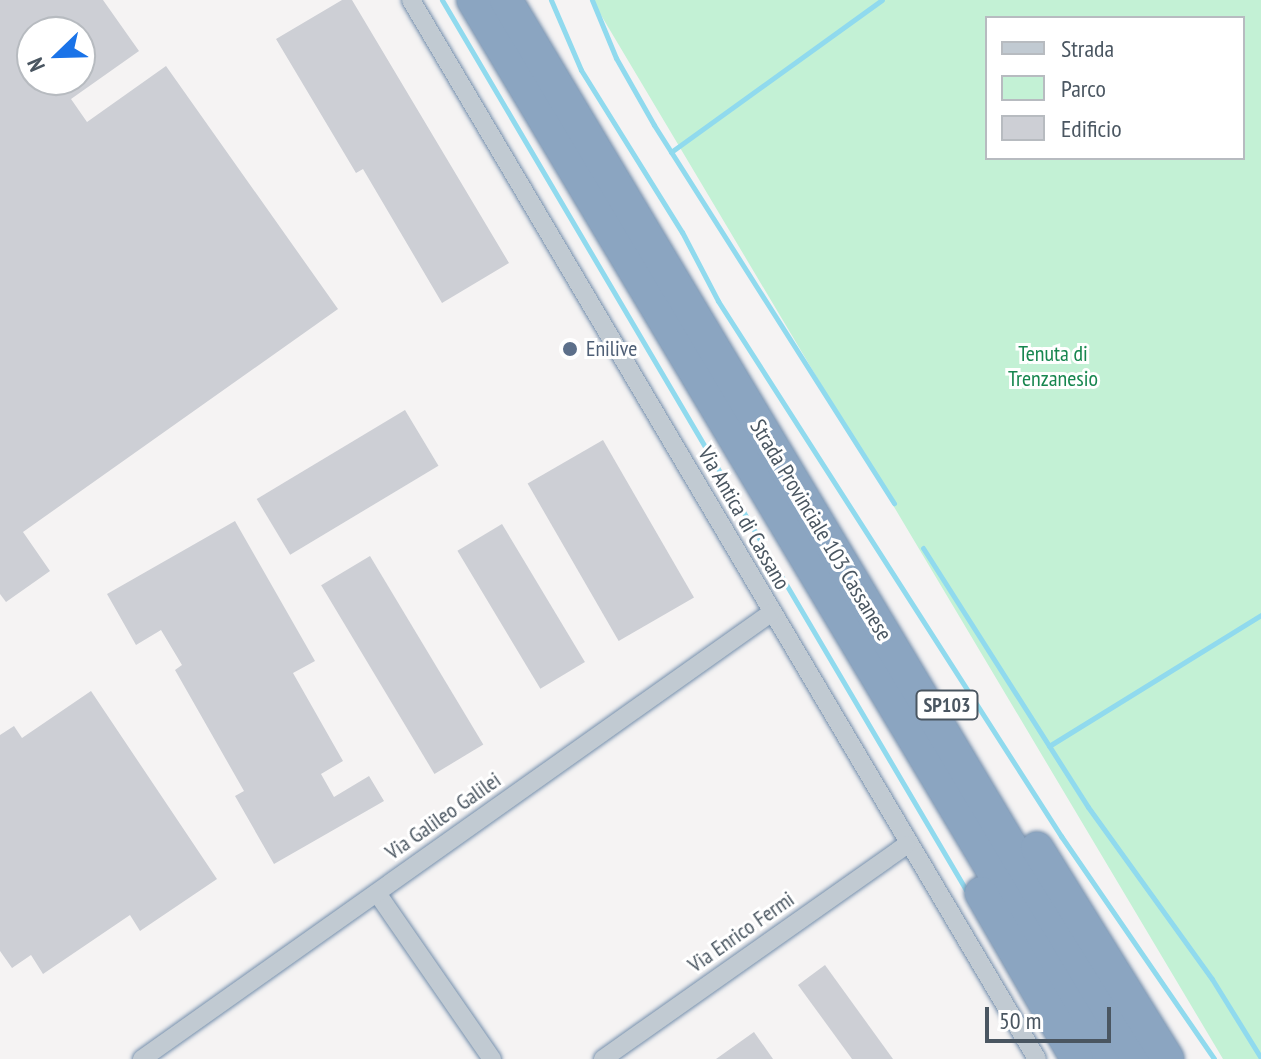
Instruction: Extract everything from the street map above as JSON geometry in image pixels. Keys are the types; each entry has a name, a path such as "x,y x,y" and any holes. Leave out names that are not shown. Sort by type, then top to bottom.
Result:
{"highway":[{"name":"Strada Provinciale 103 Cassanese","path":"473,0 1105,1059"},
{"name":"Strada Provinciale 103 Cassanese","path":"506,0 1138,1059"},
{"name":"SP103","path":"718,356 864,574 1168,1059"},
{"name":"SP103","path":"719,413 780,539 1077,1059"}],"street":[{"name":"Via Antica di Cassano","path":"411,0 906,845 1037,1059"},
{"name":"Via Galileo Galilei","path":"142,1059 771,613"},
{"name":"Via Enrico Fermi","path":"603,1059 906,845"},
{"path":"377,893 492,1059"}],"green space":[{"name":"Tenuta di Trenzanesio","path":"592,0 1261,0 1261,1059 1223,1059"}],"building":[{"path":"0,0 103,0 139,51 96,81 96,16 16,16 16,96 75,96 71,99 87,122 166,66 338,309 23,532 50,571 6,602 0,594"},
{"path":"342,0 352,0 509,263 442,303 363,169 356,173 276,39"},
{"path":"405,410 438,466 290,555 257,499"},
{"path":"603,440 694,598 619,641 528,484"},
{"path":"235,521 315,661 293,673 343,761 321,774 334,797 369,776 384,801 274,864 235,796 244,791 175,670 182,665 161,630 136,645 107,594"},
{"path":"502,524 585,662 540,689 457,551"},
{"path":"370,556 483,745 434,774 321,585"},
{"path":"91,691 217,879 140,931 130,915 43,974 31,955 12,968 0,951 0,735 14,726 22,738"},
{"path":"825,965 893,1059 852,1059 798,985"},
{"path":"754,1032 773,1059 716,1059"}],"waterway":[{"path":"442,0 969,895"},
{"path":"551,0 581,70 682,232 718,301 1061,836 1214,1059"},
{"path":"592,0 616,58 654,125 894,503"},
{"path":"671,152 882,0"},
{"path":"923,548 1088,807 1212,979 1261,1058"},
{"path":"1049,746 1261,615"}],"place":[{"name":"Enilive","path":"570,349"}]}
